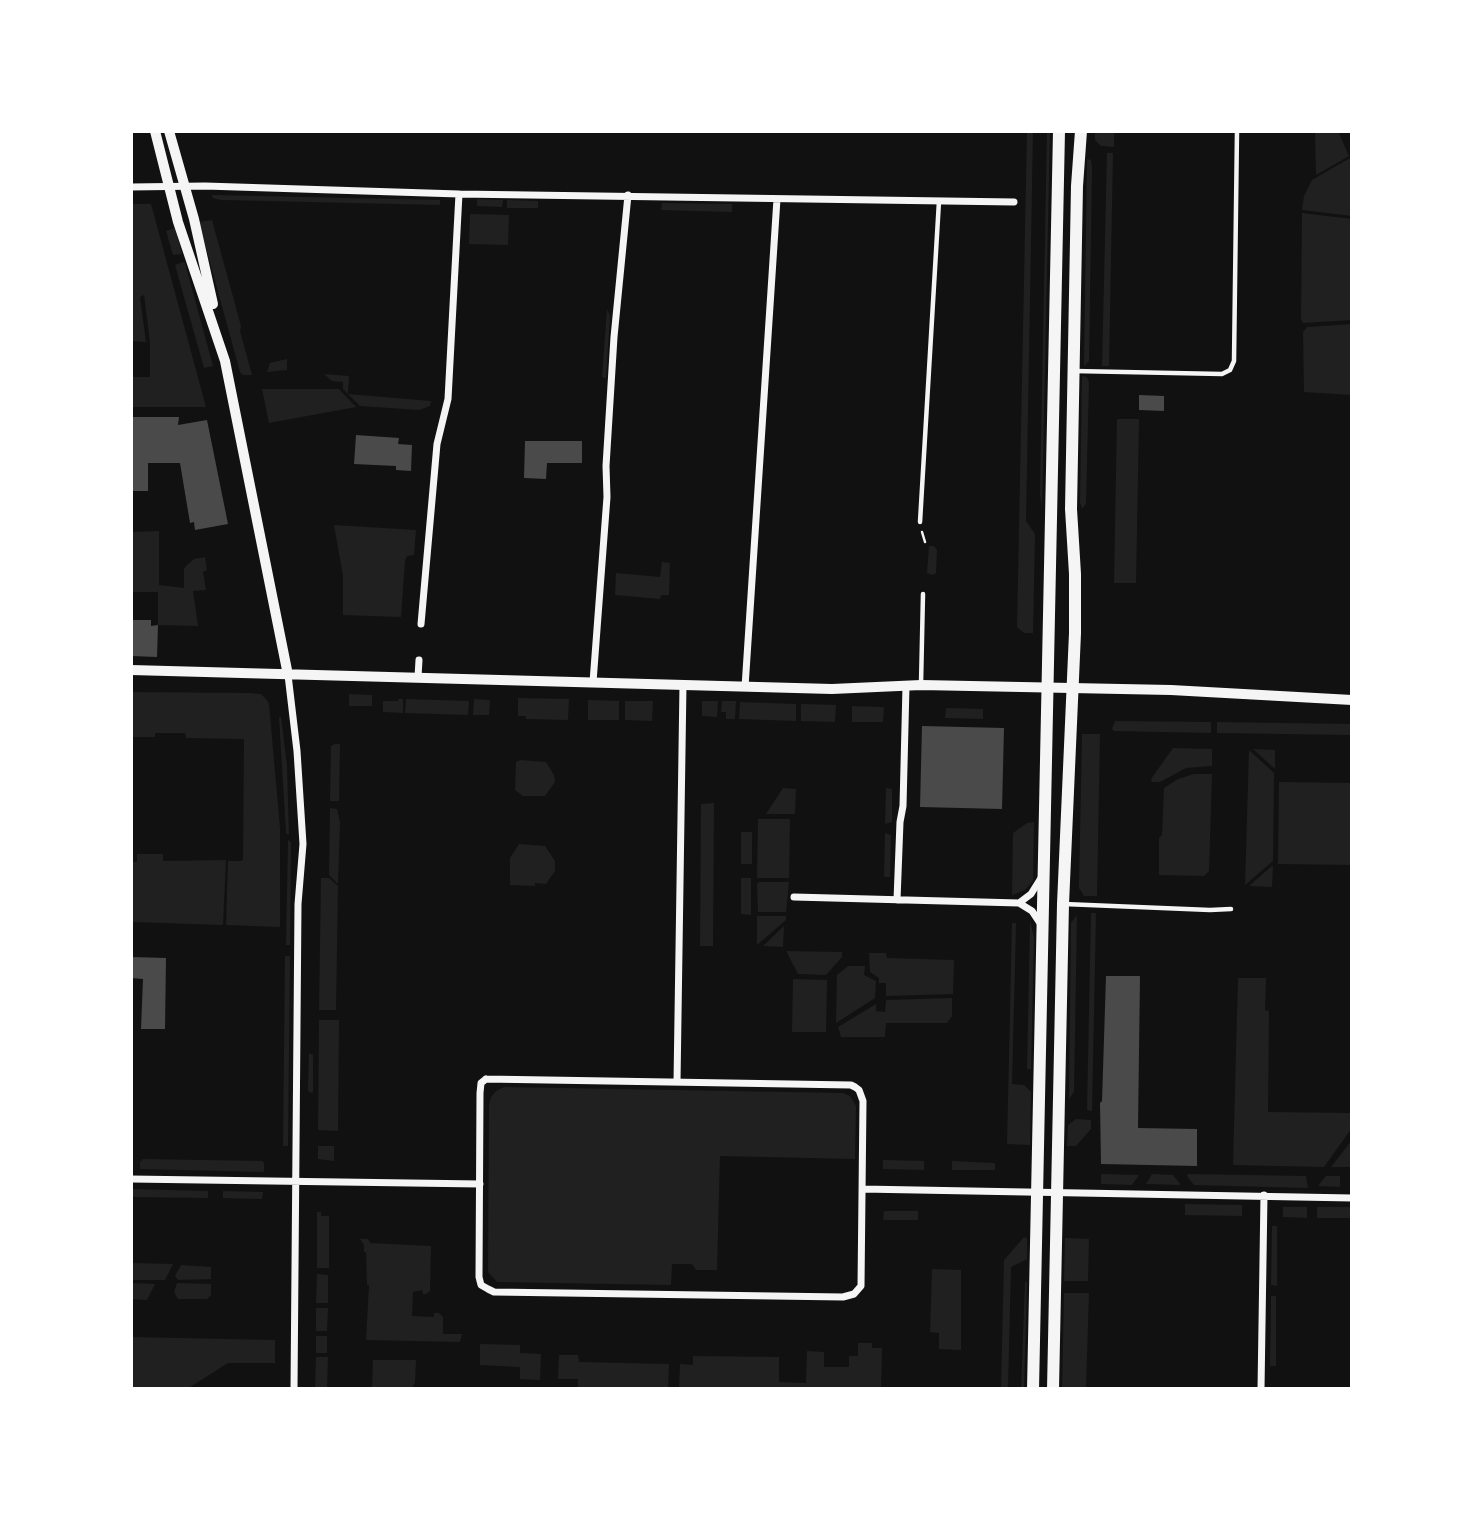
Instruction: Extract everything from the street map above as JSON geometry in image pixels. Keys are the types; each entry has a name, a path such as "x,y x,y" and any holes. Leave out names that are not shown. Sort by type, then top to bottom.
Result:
{"main road":[{"path":"1034,1389 1059,131"},
{"path":"1052,1389 1063,904 1075,633 1071,509 1077,186 1081,131"}],"street":[{"path":"155,131 178,222 219,338"},
{"path":"169,131 203,258 230,384 288,674 297,751 303,844 298,904 294,1389"},
{"path":"131,187 1014,202"},
{"path":"421,624 437,444 448,399 459,194"},
{"path":"593,682 607,497 606,466 614,337 628,195"},
{"path":"745,687 777,199"},
{"path":"418,677 419,660"},
{"path":"131,670 832,689 921,685 1072,688 1352,700"},
{"path":"677,1082 683,684"},
{"path":"897,900 906,686"},
{"path":"1019,903 1036,888 1044,868"},
{"path":"794,897 1019,903 1035,915 1043,930"},
{"path":"483,1080 677,1082 850,1085 859,1090 863,1101 861,1286 851,1295 830,1297 494,1292 481,1285 480,1093 483,1080"},
{"path":"131,1179 480,1184"},
{"path":"862,1189 1352,1198"},
{"path":"1261,1389 1264,1195"}],"lane":[{"path":"1074,371 1222,374 1230,370 1234,360 1237,131"},
{"path":"920,523 940,200"},
{"path":"921,685 923,594"},
{"path":"1063,904 1231,909"}],"shaded area":[{"path":"1027,131 1033,131 1026,521 1035,534 1033,633 1024,633 1017,627"},
{"path":"1047,131 1050,131 1042,508 1040,494"},
{"path":"1095,131 1114,131 1114,147 1101,146 1095,140"},
{"path":"1315,131 1338,131 1349,156 1316,175"},
{"path":"1107,153 1113,153 1109,366 1102,366"},
{"path":"1350,158 1352,216 1302,210 1304,196 1312,180"},
{"path":"1087,159 1091,160 1092,168 1089,361 1084,366"},
{"path":"212,195 440,200 440,205 221,200 213,198"},
{"path":"477,199 503,200 502,207 477,206"},
{"path":"507,200 538,201 538,208 507,208"},
{"path":"662,203 732,204 732,212 661,210"},
{"path":"131,204 151,204 206,407 131,407 131,377 150,377 150,342 144,295 140,297 146,342 131,341"},
{"path":"1302,213 1352,219 1352,320 1303,323 1301,319"},
{"path":"470,214 509,215 508,245 469,244"},
{"path":"212,220 252,375 243,375 240,372 199,222"},
{"path":"175,228 182,254 173,255 166,231"},
{"path":"183,262 213,366 204,368 175,265"},
{"path":"607,309 610,316 606,378 602,377"},
{"path":"1352,324 1352,395 1304,392 1303,332 1307,327"},
{"path":"287,359 287,370 267,372 270,363"},
{"path":"324,374 349,376 348,394 343,389 343,382 332,381"},
{"path":"1082,376 1087,377 1089,382 1086,504 1082,509 1080,502"},
{"path":"262,389 339,389 356,407 269,423"},
{"path":"348,394 431,401 430,406 419,410 360,406"},
{"path":"1117,419 1139,419 1136,583 1114,583"},
{"path":"334,525 416,530 414,555 407,556 405,561 401,617 343,615 343,576"},
{"path":"159,531 159,585 184,588 184,569 194,559 205,557 207,570 203,572 206,590 193,591 198,626 158,625 158,592 131,592 131,532"},
{"path":"929,546 934,546 937,550 936,573 933,575 927,573"},
{"path":"662,562 670,563 669,595 661,595 660,599 615,595 616,573 660,577"},
{"path":"131,692 249,693 261,694 266,699 269,704 280,828 280,927 226,925 228,861 242,861 243,858 244,739 186,738 185,733 155,733 155,737 131,737"},
{"path":"349,694 372,695 372,706 349,706"},
{"path":"518,698 569,699 568,720 526,719 526,716 518,716"},
{"path":"403,699 403,713 383,712 383,701"},
{"path":"406,699 469,701 468,715 405,713"},
{"path":"474,699 490,700 489,715 473,715"},
{"path":"588,700 619,701 619,720 588,720"},
{"path":"625,701 653,701 652,721 625,720"},
{"path":"702,701 718,701 717,717 702,716"},
{"path":"722,701 736,701 735,719 726,719 726,712 721,712"},
{"path":"740,702 796,704 796,721 739,719"},
{"path":"801,704 836,705 835,722 801,721"},
{"path":"852,706 884,707 883,722 852,722"},
{"path":"946,708 983,709 983,719 945,718"},
{"path":"279,717 287,766 289,835 286,833"},
{"path":"1115,721 1211,722 1211,733 1114,731 1112,729"},
{"path":"1217,722 1352,724 1352,735 1217,733"},
{"path":"1082,734 1100,734 1097,896 1084,896 1079,888"},
{"path":"340,744 339,801 330,801 331,746"},
{"path":"1173,748 1212,749 1212,766 1186,768 1160,782 1152,782 1151,779"},
{"path":"1253,749 1275,750 1275,769"},
{"path":"1249,750 1274,773 1273,861 1245,885"},
{"path":"516,762 546,762 555,782 545,796 523,796 515,790"},
{"path":"1194,774 1212,774 1209,871 1204,876 1159,875 1159,838 1162,835 1164,788 1178,779"},
{"path":"1279,782 1352,783 1352,865 1278,864"},
{"path":"783,788 796,789 795,814 766,814"},
{"path":"886,788 892,789 892,822 885,824"},
{"path":"714,803 713,946 700,946 701,804"},
{"path":"330,808 337,809 340,822 338,884 329,875"},
{"path":"758,819 790,819 789,878 757,878"},
{"path":"1034,822 1033,881 1025,890 1012,895 1013,833 1027,823"},
{"path":"741,832 752,832 752,864 741,864"},
{"path":"885,833 891,835 890,877 884,877"},
{"path":"288,840 291,842 290,945 286,945"},
{"path":"519,844 545,846 555,861 555,871 546,884 510,885 510,858"},
{"path":"137,854 163,854 163,861 226,860 223,925 131,922 131,862 137,862"},
{"path":"1273,865 1272,887 1249,886"},
{"path":"321,878 329,878 338,886 336,1010 319,1010"},
{"path":"741,878 751,878 751,915 741,914"},
{"path":"759,882 789,882 786,912 758,912"},
{"path":"1091,913 1096,913 1092,1111 1087,1110"},
{"path":"1077,915 1074,1092 1069,1099 1071,923"},
{"path":"757,916 786,916 786,920 757,945"},
{"path":"1030,921 1034,938 1031,1069 1027,1069"},
{"path":"1012,923 1016,923 1012,1084 1024,1085 1031,1092 1030,1145 1007,1144"},
{"path":"784,926 783,947 763,946"},
{"path":"786,951 842,952 842,957 826,975 798,974"},
{"path":"869,953 886,953 887,958 954,960 953,994 886,996 886,983 879,983 879,978 870,972"},
{"path":"285,956 290,956 288,1146 283,1146"},
{"path":"848,966 865,966 864,975 876,981 875,998 836,1023 837,975"},
{"path":"1238,978 1266,978 1265,1010 1269,1011 1268,1112 1352,1113 1352,1128 1324,1167 1233,1165"},
{"path":"793,979 827,980 826,1032 792,1032"},
{"path":"952,998 952,1016 947,1023 886,1023 885,1037 841,1037 838,1027 876,1004 876,1011 885,1012 886,1000"},
{"path":"319,1020 339,1020 338,1131 318,1130"},
{"path":"309,1053 313,1055 311,1093 308,1091"},
{"path":"504,1087 843,1093 850,1096 856,1106 855,1159 720,1156 717,1270 696,1270 692,1264 672,1264 671,1285 497,1282 488,1272 489,1105 496,1091"},
{"path":"1076,1119 1091,1120 1091,1129 1076,1146 1067,1146 1068,1125"},
{"path":"1352,1140 1352,1167 1331,1167"},
{"path":"318,1146 334,1146 334,1161 318,1159"},
{"path":"143,1159 262,1161 264,1172 140,1169"},
{"path":"883,1160 924,1161 924,1170 883,1169"},
{"path":"952,1161 995,1163 995,1170 952,1170"},
{"path":"1101,1174 1139,1175 1132,1185 1101,1184"},
{"path":"1152,1174 1173,1175 1181,1185 1146,1184"},
{"path":"1188,1174 1306,1176 1308,1188 1194,1185"},
{"path":"1326,1176 1340,1176 1340,1187 1318,1186"},
{"path":"131,1189 208,1191 208,1198 131,1197"},
{"path":"223,1191 263,1192 262,1199 223,1198"},
{"path":"1185,1204 1242,1205 1242,1216 1185,1215"},
{"path":"1283,1207 1307,1207 1307,1218 1283,1217"},
{"path":"1317,1207 1352,1207 1352,1218 1317,1218"},
{"path":"884,1211 918,1211 918,1220 883,1220"},
{"path":"317,1212 321,1212 321,1216 329,1216 329,1268 317,1268"},
{"path":"1272,1226 1277,1226 1277,1286 1271,1285"},
{"path":"1024,1237 1027,1238 1027,1259 1011,1267 1008,1389 1001,1389 1004,1260"},
{"path":"1065,1238 1089,1239 1088,1281 1064,1281"},
{"path":"360,1239 368,1239 370,1243 431,1246 430,1291 426,1294 423,1294 422,1290 413,1292 412,1316 434,1317 434,1313 439,1313 443,1317 443,1334 462,1334 460,1342 366,1340 369,1285 366,1252"},
{"path":"131,1263 173,1264 165,1280 131,1280"},
{"path":"181,1265 211,1267 211,1279 178,1280 175,1276"},
{"path":"932,1269 961,1270 961,1350 939,1349 939,1333 930,1332"},
{"path":"317,1274 328,1275 328,1303 316,1303"},
{"path":"1025,1282 1024,1389 1021,1389"},
{"path":"131,1283 155,1284 147,1300 131,1299"},
{"path":"177,1283 211,1284 211,1295 207,1299 178,1299 174,1292"},
{"path":"1064,1293 1089,1293 1086,1389 1062,1389"},
{"path":"1271,1296 1276,1296 1276,1366 1270,1366"},
{"path":"316,1308 328,1308 327,1331 316,1331"},
{"path":"316,1336 327,1336 327,1353 316,1353"},
{"path":"131,1337 275,1340 275,1363 228,1363 187,1389 131,1389"},
{"path":"858,1343 872,1343 872,1348 882,1348 881,1389 679,1389 680,1364 693,1365 693,1356 779,1357 779,1382 806,1383 807,1351 824,1352 824,1367 849,1367 849,1356 858,1356"},
{"path":"480,1344 520,1345 520,1353 541,1354 540,1380 520,1379 520,1367 480,1365"},
{"path":"559,1355 578,1355 579,1362 669,1364 668,1389 578,1389 578,1379 558,1379"},
{"path":"316,1357 328,1357 327,1389 315,1389"},
{"path":"373,1360 416,1360 412,1389 372,1389"}],"building":[{"path":"1139,395 1164,396 1164,411 1139,410"},
{"path":"131,417 179,417 178,425 207,420 228,524 195,530 194,522 190,523 180,463 148,463 148,491 131,491"},
{"path":"356,435 399,438 398,444 412,445 411,471 396,470 396,466 354,464"},
{"path":"525,441 582,441 582,463 547,463 546,479 524,478"},
{"path":"131,620 151,620 151,626 158,625 157,657 131,656"},
{"path":"922,726 1004,728 1002,809 920,807"},
{"path":"131,957 166,958 165,1029 141,1029 143,979 131,978"},
{"path":"1106,976 1140,976 1138,1128 1197,1129 1197,1166 1101,1164 1100,1103"}]}
